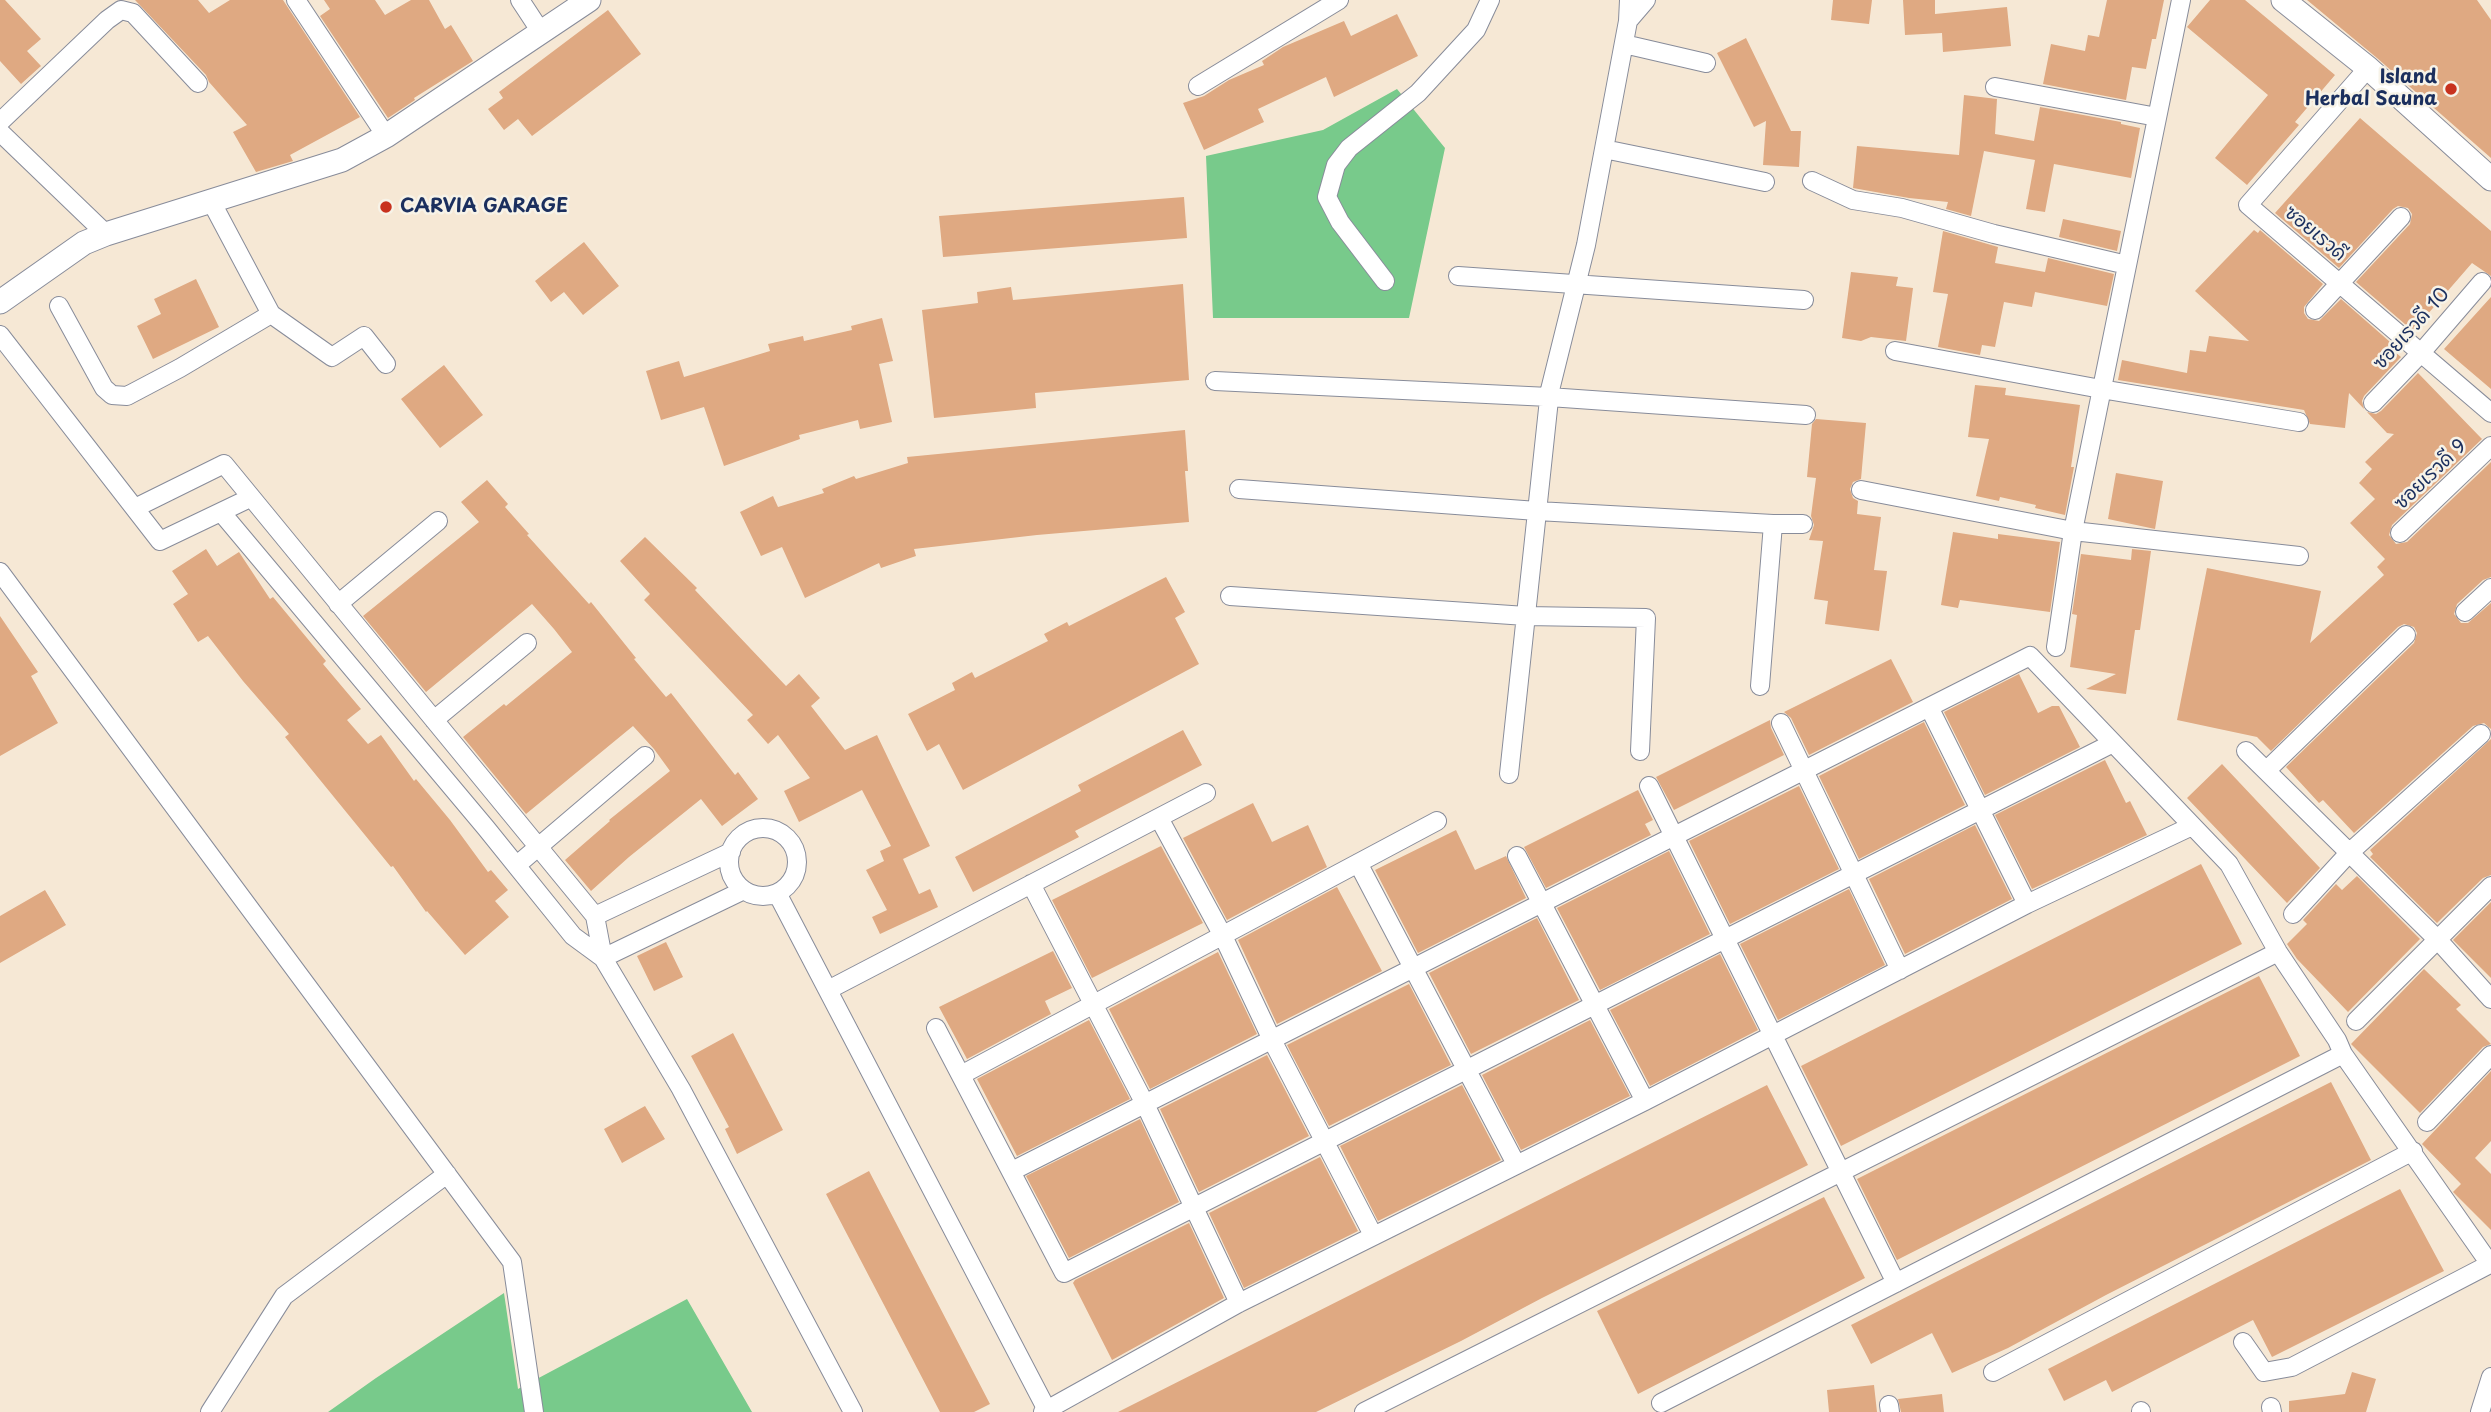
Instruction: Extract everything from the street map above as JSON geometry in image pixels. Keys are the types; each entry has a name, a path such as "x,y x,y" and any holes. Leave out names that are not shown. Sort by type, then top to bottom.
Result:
{"street":[{"path":"296,0 386,136"},
{"path":"520,0 541,32"},
{"path":"0,302 84,243 342,160 386,136 589,0"},
{"path":"1198,86 1339,0"},
{"path":"1385,281 1340,222 1327,197 1336,165 1349,148 1418,93 1476,30 1490,0"},
{"path":"1509,774 1549,397 1604,149 1628,21 1629,0"},
{"path":"1628,21 1646,0"},
{"path":"2056,647 2073,531 2180,0"},
{"path":"2283,0 2368,68 2491,179"},
{"path":"0,121 121,10 133,13 198,83"},
{"path":"1624,44 1706,63"},
{"name":"ซอยเรวดี","path":"2368,68 2248,205 2491,413"},
{"path":"1995,88 2157,117"},
{"path":"0,132 106,234"},
{"path":"1604,149 1765,182"},
{"path":"1811,181 1853,200 1902,208 1994,234 2127,265"},
{"path":"211,201 271,314 332,357 364,336 386,364"},
{"path":"2315,310 2402,217"},
{"path":"1458,276 1804,300"},
{"name":"ซอยเรวดี 10","path":"2373,403 2420,354 2482,282"},
{"path":"59,306 104,388 112,395 127,396 271,314"},
{"path":"0,335 160,541 250,498"},
{"path":"1895,351 2299,422"},
{"path":"1215,381 1549,397 1806,415"},
{"name":"ซอยเรวดี 9","path":"2400,533 2491,446"},
{"path":"135,509 224,464 595,916 603,958 681,1089 853,1412"},
{"path":"1240,489 1537,511 1803,524"},
{"path":"1861,490 2073,531 2299,556"},
{"path":"221,512 517,865 573,936 603,958"},
{"path":"338,604 438,521"},
{"path":"1760,686 1773,524"},
{"path":"0,572 512,1262 534,1412"},
{"path":"2465,612 2491,588"},
{"path":"1230,596 1526,616 1646,618 1640,751"},
{"path":"2267,770 2406,635"},
{"path":"434,720 527,643"},
{"path":"1012,1171 2030,656 2229,864 2278,952 2337,1040 2343,1054 2490,1264 2292,1367 2264,1372 2243,1342"},
{"path":"1929,707 2027,904"},
{"path":"1781,723 1900,970"},
{"path":"2293,914 2349,853 2481,734"},
{"path":"936,1028 1064,1273 2113,743"},
{"path":"2246,751 2438,940 2491,999"},
{"path":"517,865 645,755"},
{"path":"1649,786 1896,1283"},
{"path":"828,990 1206,793"},
{"path":"1159,818 1223,936 1272,1040 1373,1235"},
{"path":"961,1075 1437,821"},
{"path":"777,893 1046,1411 1239,1303 1645,1101 2027,904 2192,826"},
{"path":"752,830 773,830 783,835 790,842 797,861 791,881 777,893 764,896 744,890 736,883 731,873 731,852 736,843 752,830"},
{"path":"595,916 731,852"},
{"path":"1517,856 1645,1101"},
{"path":"1358,863 1516,1164"},
{"path":"1031,884 1145,1104 1239,1303"},
{"path":"2356,1021 2491,886"},
{"path":"603,958 744,890"},
{"path":"1364,1412 2278,952"},
{"path":"1661,1403 2343,1054"},
{"path":"2427,1122 2491,1055"},
{"path":"1993,1372 2413,1152"},
{"path":"210,1412 284,1296 447,1174"},
{"path":"2480,1412 2491,1377"}],"green space":[{"path":"1397,89 1445,148 1409,318 1213,318 1206,156 1323,130"},
{"path":"504,1293 518,1389 687,1299 752,1412 328,1412"}],"building":[{"path":"0,0 5,0 41,39 27,51 41,66 21,84 0,61"},
{"path":"135,0 198,0 209,13 230,0 283,0 360,117 290,155 293,161 256,172 233,132 247,125 209,82 206,75"},
{"path":"324,0 375,0 385,15 411,0 429,0 445,29 451,25 473,61 414,98 415,100 388,118 320,16 330,9"},
{"path":"1833,0 1872,0 1869,24 1831,20"},
{"path":"1903,0 1935,0 1935,14 2007,7 2011,46 1943,52 1942,33 1905,35"},
{"path":"2107,0 2164,0 2156,39 2152,39 2146,69 2132,67 2126,100 2043,84 2051,44 2085,51 2088,35 2099,37"},
{"path":"2210,0 2245,0 2335,75 2295,122 2299,125 2247,185 2215,158 2268,95 2187,27"},
{"name":"Island Herbal Sauna","path":"2307,0 2477,0 2491,20 2491,158 2377,58"},
{"path":"608,10 641,54 532,136 518,119 504,130 488,109 503,98 499,92"},
{"path":"1397,14 1418,56 1334,97 1326,77 1258,109 1264,122 1204,150 1183,103 1204,96 1229,80 1264,65 1262,61 1283,47 1344,21 1351,36"},
{"path":"1746,38 1791,131 1801,131 1799,167 1763,165 1766,121 1754,127 1717,53"},
{"path":"1964,95 1997,99 1995,134 2034,141 2040,107 2140,128 2131,178 2054,164 2045,212 2026,209 2035,160 1984,151 1971,216 1946,209 1948,202 1853,188 1857,146 1959,155"},
{"path":"2360,118 2491,231 2491,276 2472,263 2413,331 2356,282 2410,224 2412,214 2408,208 2398,206 2393,209 2339,268 2275,213"},
{"path":"1184,197 1187,238 943,257 939,216"},
{"path":"2063,219 2121,231 2117,251 2059,237"},
{"path":"2254,230 2258,233 2260,230 2323,284 2304,307 2308,319 2319,321 2341,299 2398,349 2395,352 2401,357 2364,396 2364,409 2349,393 2345,428 2310,424 2304,410 2118,380 2122,360 2187,373 2190,350 2206,352 2209,336 2249,341 2195,291"},
{"path":"1943,231 1998,247 1995,263 2045,272 2048,258 2114,274 2107,306 2035,292 2032,307 2004,302 1995,347 1982,345 1980,355 1938,347 1948,294 1933,292"},
{"path":"584,242 619,286 583,315 564,292 551,302 535,281"},
{"path":"1851,272 1898,277 1896,286 1913,288 1906,341 1871,337 1861,341 1842,338"},
{"path":"196,279 219,327 153,359 137,326 161,314 154,299"},
{"path":"1183,284 1189,380 1035,393 1036,408 934,418 922,310 978,303 977,292 1011,287 1013,300"},
{"path":"2491,297 2491,389 2444,349"},
{"path":"882,318 893,361 879,364 892,422 860,429 858,420 799,435 800,439 724,466 704,407 661,420 646,371 679,361 684,377 770,351 768,344 803,336 804,341 852,330 851,326"},
{"path":"444,365 483,415 440,448 401,399"},
{"path":"2418,373 2482,439 2392,525 2389,535 2396,544 2407,542 2491,462 2491,577 2483,580 2457,604 2454,614 2461,623 2468,623 2491,603 2491,729 2484,723 2473,726 2354,833 2323,800 2319,803 2286,767 2414,643 2417,633 2414,627 2404,624 2398,627 2271,751 2257,737 2177,720 2207,568 2321,591 2310,643 2384,575 2377,567 2385,559 2350,523 2375,499 2359,483 2372,469 2365,462 2394,434 2387,433 2367,412 2376,414 2381,411"},
{"path":"1975,385 2006,388 2005,395 2080,405 2071,467 2074,467 2065,515 2000,497 1999,501 1976,496 1989,439 1968,437"},
{"path":"1816,419 1866,423 1861,479 1853,482 1850,489 1853,498 1858,501 1857,514 1881,517 1874,570 1887,571 1879,631 1825,624 1828,601 1814,599 1823,541 1809,540 1814,525 1811,516 1816,478 1807,477 1812,424"},
{"path":"1185,430 1189,522 914,549 916,556 881,568 879,563 805,598 782,547 761,556 740,512 773,496 778,507 824,493 822,489 854,476 856,479 908,463 907,457"},
{"path":"2116,473 2163,481 2155,529 2108,519"},
{"path":"487,480 508,504 505,507 529,534 527,535 589,604 591,602 666,697 671,693 735,775 738,772 758,799 722,826 701,799 591,891 565,860 670,771 654,749 633,726 526,814 463,737 572,652 554,629 532,604 426,692 363,616 479,522 461,502"},
{"path":"1953,532 1998,539 1998,534 2060,542 2050,612 1960,600 1958,608 1941,605"},
{"path":"645,537 697,588 695,590 786,686 799,674 820,698 811,706 845,750 877,735 930,846 903,859 919,894 930,889 938,907 880,934 872,917 887,910 866,870 884,861 880,851 891,846 862,790 799,822 784,791 810,778 778,735 768,744 747,720 753,715 644,600 650,594 620,561"},
{"path":"206,549 217,566 239,552 270,599 273,597 326,661 323,664 361,709 347,720 368,744 381,735 414,781 416,779 450,820 488,872 491,870 508,890 495,901 509,917 465,955 426,912 393,866 391,867 285,737 289,734 208,636 198,642 173,604 188,594 172,571"},
{"path":"2132,549 2151,551 2140,630 2135,630 2126,694 2086,689 2116,674 2070,667 2077,615 2072,614 2081,554 2131,560"},
{"path":"1166,577 1185,612 1175,618 1199,664 963,790 939,744 927,751 908,714 955,690 952,683 972,672 975,678 1048,641 1044,634 1067,622 1069,626"},
{"path":"0,616 38,672 31,676 58,723 0,756"},
{"path":"1891,659 1913,702 1809,755 1791,718 1784,712"},
{"path":"2019,674 2038,713 2052,706 2059,706 2080,747 1985,795 1944,712"},
{"path":"1770,720 1784,755 1674,810 1656,777"},
{"path":"1924,722 1965,805 1859,859 1819,776"},
{"path":"1183,730 1202,765 1075,831 1079,837 973,892 955,857 1081,791 1078,785"},
{"path":"2491,739 2491,875 2483,878 2437,923 2370,857 2373,854 2370,850"},
{"path":"2105,760 2126,803 2130,801 2147,835 2032,889 1995,815"},
{"path":"2222,764 2320,868 2287,903 2187,798"},
{"path":"1799,786 1839,869 1730,924 1689,841"},
{"path":"1638,790 1653,820 1645,824 1651,835 1546,888 1524,847"},
{"path":"1253,803 1272,842 1308,825 1327,867 1227,920 1183,838"},
{"path":"1975,825 2012,899 1905,954 1869,879"},
{"path":"1456,830 1475,870 1506,856 1526,898 1418,953 1375,870"},
{"path":"1161,846 1203,923 1092,978 1052,900"},
{"path":"1669,851 1710,934 1600,990 1557,908"},
{"path":"2201,864 2242,944 1841,1146 1801,1066"},
{"path":"2357,876 2420,939 2348,1012 2297,959 2287,944 2307,924 2303,920 2336,884 2342,890"},
{"path":"1337,887 1382,971 1277,1024 1238,940"},
{"path":"1849,889 1885,965 1778,1020 1740,944"},
{"path":"45,890 66,925 0,963 0,916"},
{"path":"2491,902 2491,978 2453,940"},
{"path":"1537,918 1579,1000 1471,1054 1429,973"},
{"path":"666,942 683,977 654,991 637,956"},
{"path":"1053,951 1072,988 1045,1001 1051,1014 967,1059 939,1007"},
{"path":"1218,952 1257,1034 1150,1089 1109,1009"},
{"path":"1720,954 1758,1030 1650,1086 1610,1010"},
{"path":"2424,969 2461,1005 2456,1009 2491,1044 2483,1047 2420,1113 2351,1044"},
{"path":"2259,976 2300,1056 1897,1260 1857,1179"},
{"path":"1409,984 1451,1065 1329,1126 1287,1045"},
{"path":"1089,1020 1130,1099 1017,1156 977,1079"},
{"path":"1590,1020 1630,1096 1521,1150 1482,1075"},
{"path":"733,1033 783,1130 737,1154 725,1129 729,1127 691,1056"},
{"path":"1267,1055 1309,1136 1199,1192 1160,1109"},
{"path":"2491,1071 2491,1141 2475,1158 2491,1174 2491,1230 2453,1192 2461,1184 2422,1144"},
{"path":"2331,1082 2371,1160 2008,1348 1952,1373 1932,1333 1871,1364 1851,1325"},
{"path":"1462,1085 1501,1160 1378,1221 1340,1146"},
{"path":"1767,1085 1808,1165 1461,1341 1316,1412 1118,1412"},
{"path":"645,1106 665,1139 622,1163 604,1129"},
{"path":"1140,1119 1179,1202 1069,1258 1026,1176"},
{"path":"1320,1157 1358,1231 1244,1288 1209,1213"},
{"path":"869,1171 990,1404 974,1412 940,1412 826,1194"},
{"path":"2400,1189 2444,1271 2272,1357 2253,1320 2112,1392 2106,1380 2064,1401 2048,1369"},
{"path":"1824,1197 1865,1278 1638,1394 1597,1311"},
{"path":"1189,1223 1224,1298 1112,1360 1073,1283"},
{"path":"2352,1372 2376,1379 2366,1412 2289,1412 2289,1401 2345,1394"},
{"path":"1874,1385 1877,1412 1829,1412 1827,1390"},
{"path":"1942,1394 1944,1412 1901,1412 1898,1399"}],"place":[{"name":"Island Herbal Sauna","path":"2451,89"},
{"name":"CARVIA GARAGE","path":"386,207"}]}
